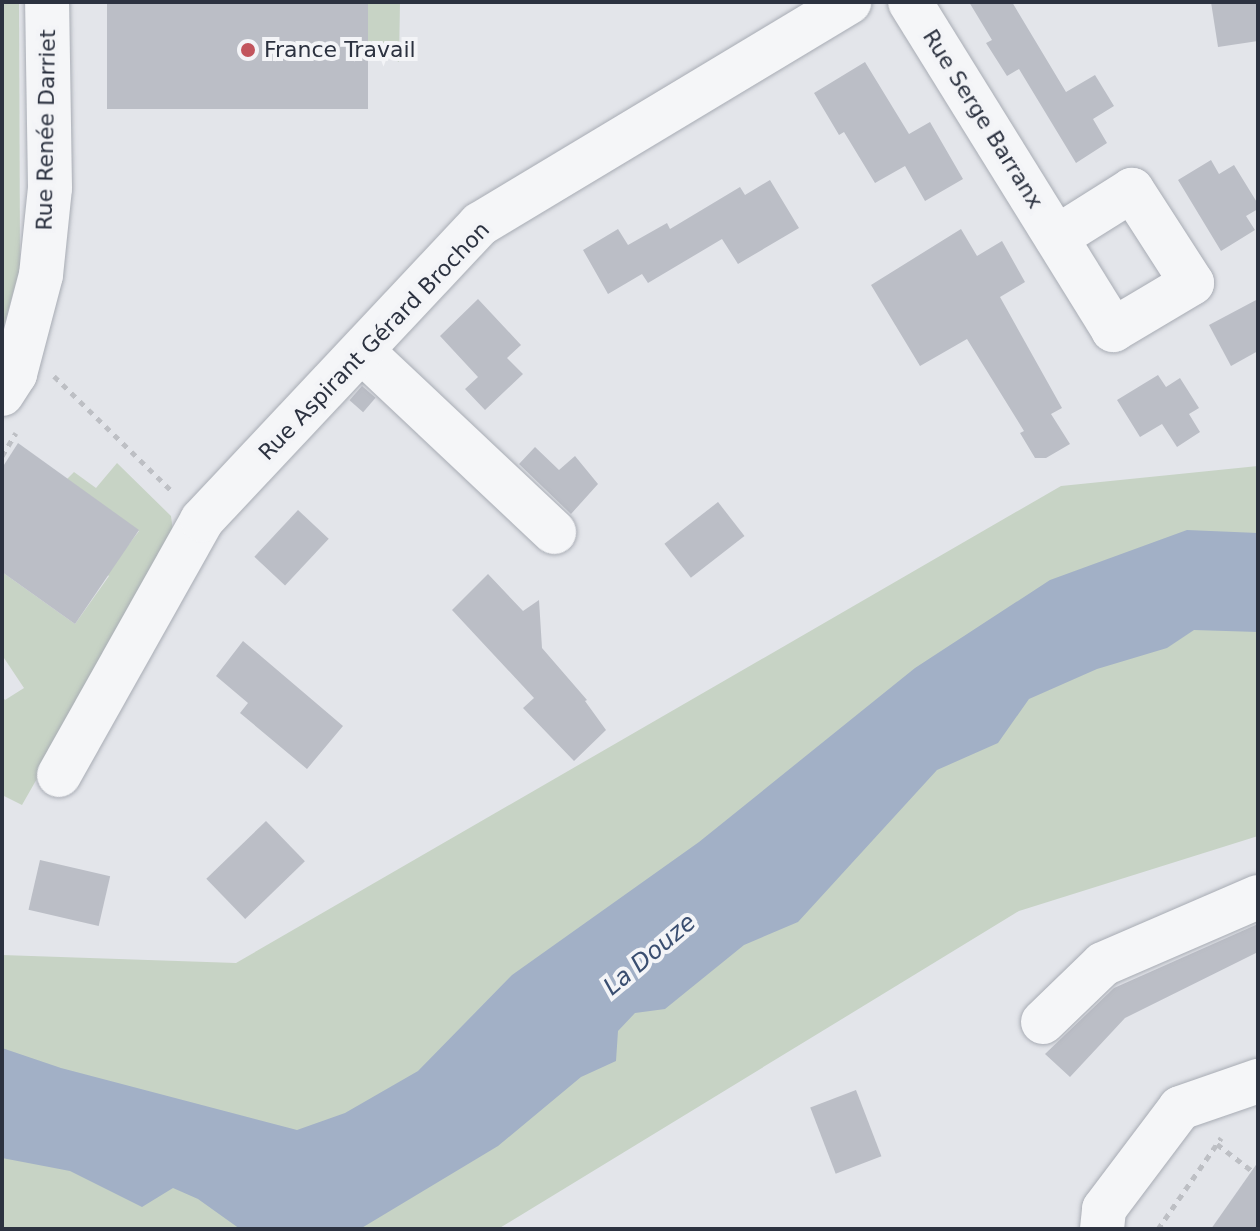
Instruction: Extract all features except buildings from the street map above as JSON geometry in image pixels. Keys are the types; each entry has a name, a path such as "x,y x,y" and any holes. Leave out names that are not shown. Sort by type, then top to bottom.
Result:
{"street":[{"name":"Rue Renée Darriet","path":"21,379 41,275 50,188 47,2"},
{"name":"Rue Aspirant Gérard Brochon","path":"59,775 202,520 480,224 849,2"},
{"name":"Rue Serge Barranx","path":"910,2 1057,237"},
{"path":"362,351 554,532"},
{"path":"1043,1022 1103,964 1258,897"},
{"path":"1102,1229 1104,1209 1180,1108 1258,1081"}],"path":[{"path":"21,379 202,520"},
{"path":"1158,1229 1225,1132"},
{"path":"1217,1144 1252,1171"}],"green space":[{"path":"2,2 19,2 20,268 2,332"},
{"path":"147,2 400,2 399,62 369,45"},
{"path":"117,463 171,516 174,538 22,805 2,795 2,696 5,700 24,688 2,655 2,572 75,624 109,576 99,568 126,548 139,531 67,479 74,472 96,488"},
{"path":"1258,466 1258,836 1019,911 498,1229 2,1229 2,955 236,963 1061,486"}],"water":[{"name":"La Douze","path":"1187,530 1258,533 1258,632 1194,630 1167,648 1097,669 1029,699 998,743 937,770 798,922 744,945 665,1009 635,1013 618,1031 616,1061 581,1077 498,1146 360,1229 240,1229 198,1199 173,1188 142,1207 70,1171 2,1158 2,1048 61,1068 297,1130 345,1113 418,1071 512,975 699,842 915,668 1050,580"}],"place":[{"name":"France Travail","path":"248,50"}]}
